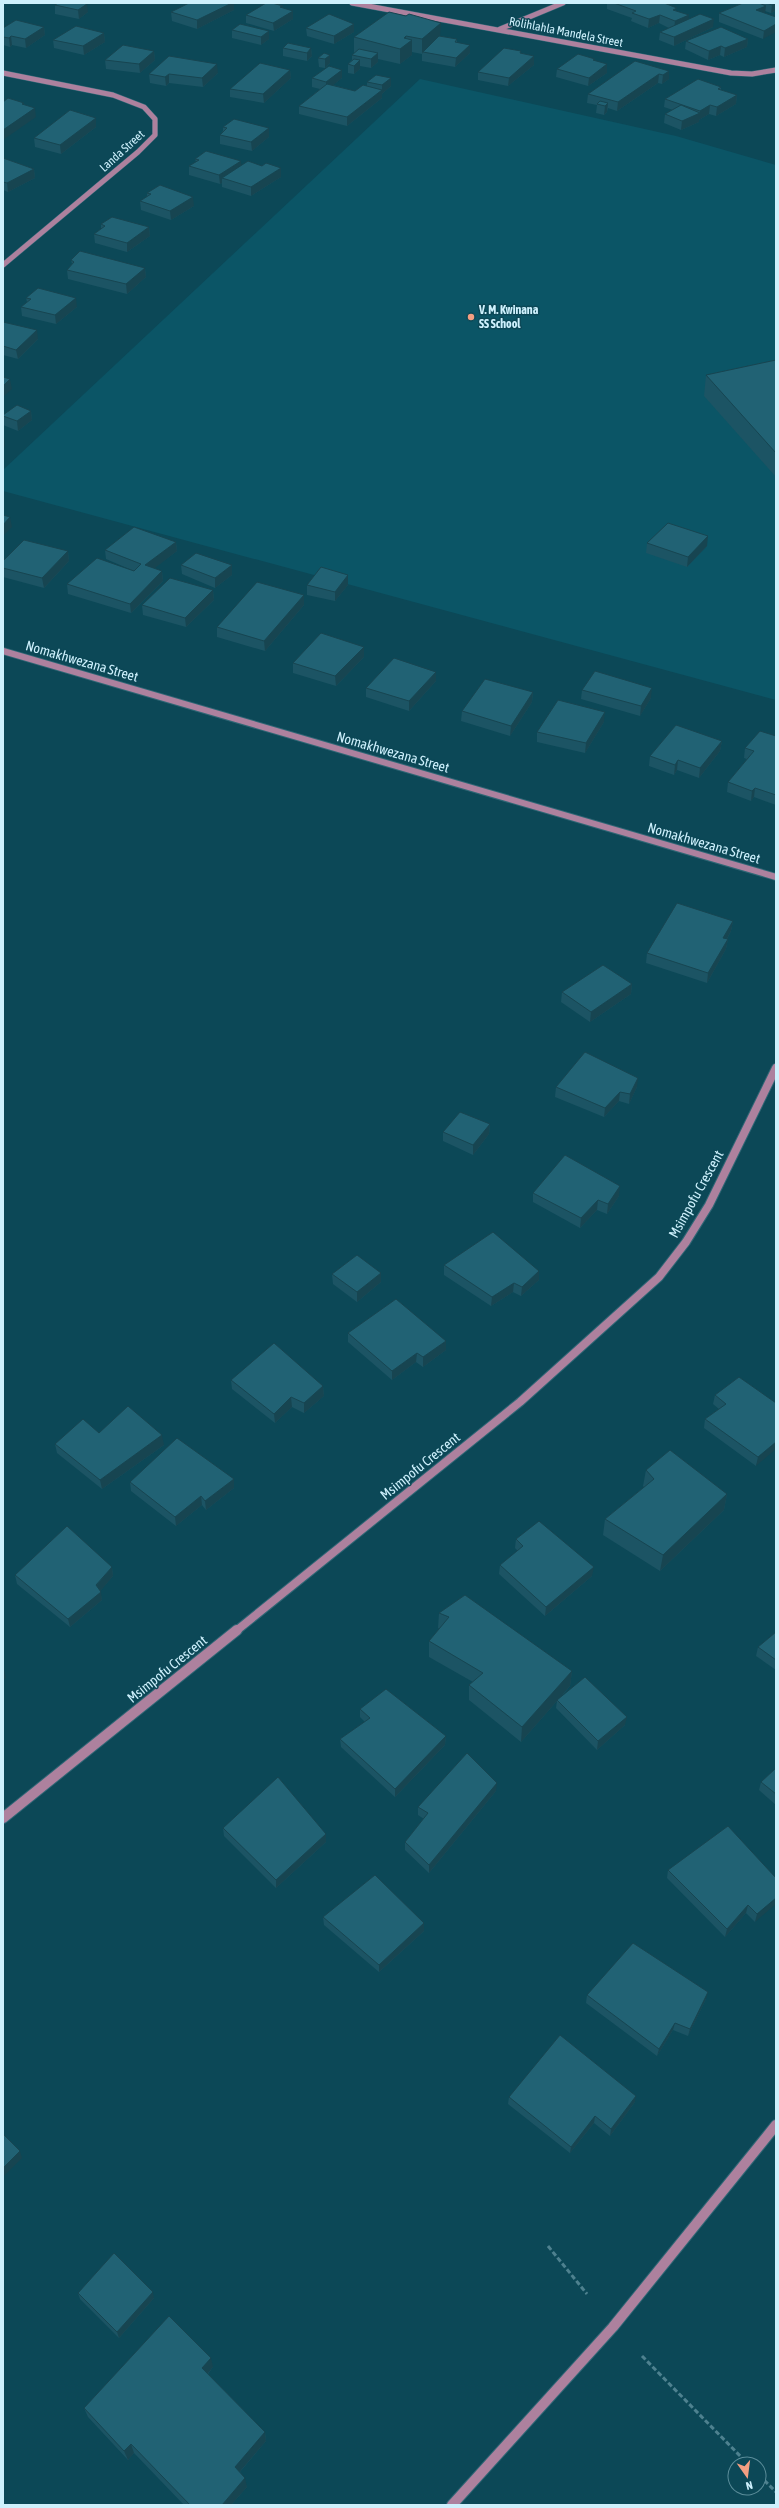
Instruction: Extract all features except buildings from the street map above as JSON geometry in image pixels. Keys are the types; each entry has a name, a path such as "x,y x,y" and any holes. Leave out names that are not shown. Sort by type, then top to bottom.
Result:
{"street":[{"name":"Rolihlahla Mandela Street","path":"352,3 499,29 730,73 752,74 776,70"},
{"path":"499,29 563,3"},
{"name":"Landa Street","path":"3,73 113,95 144,107 155,119 155,135 138,152 3,265"},
{"name":"Nomakhwezana Street","path":"3,651 776,876"},
{"name":"Msimpofu Crescent","path":"3,1818 520,1402 659,1277 686,1242 709,1205 776,1068"},
{"path":"452,2505 613,2326 776,2125"}],"path":[{"path":"548,2246 613,2326 740,2456"},
{"path":"767,2483 776,2492"}],"shaded area":[{"name":"V. M. Kwinana SS School","path":"420,79 676,136 776,165 776,700 3,491 3,470"}],"place":[{"name":"V. M. Kwinana SS School","path":"471,317"}]}
